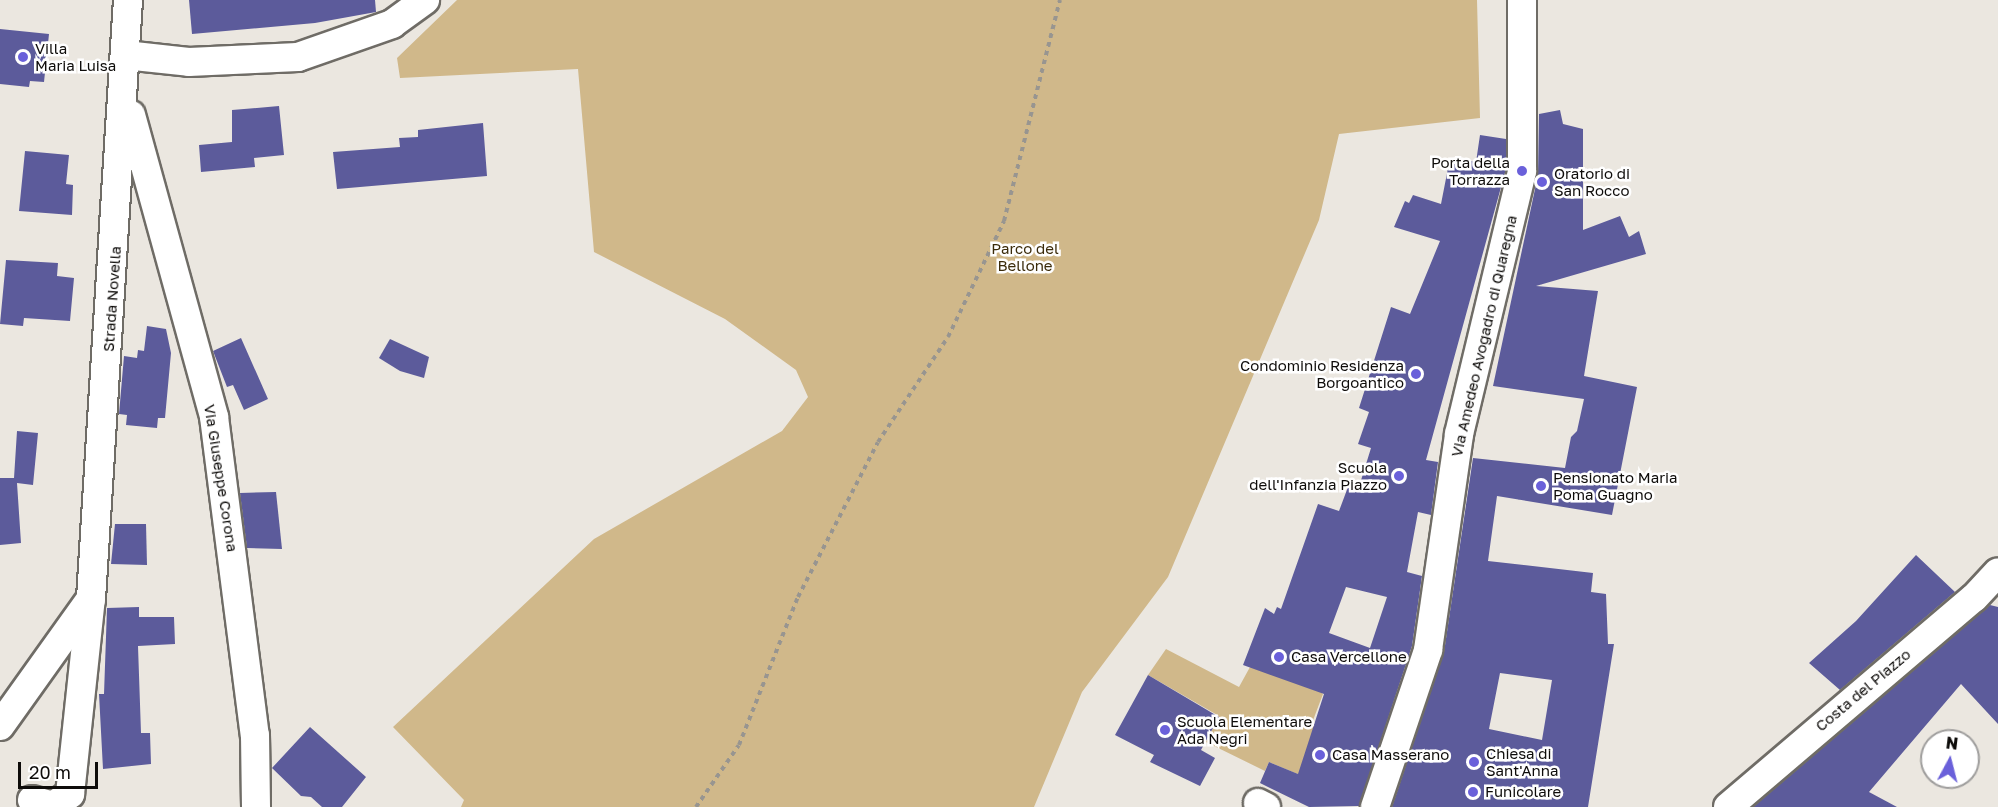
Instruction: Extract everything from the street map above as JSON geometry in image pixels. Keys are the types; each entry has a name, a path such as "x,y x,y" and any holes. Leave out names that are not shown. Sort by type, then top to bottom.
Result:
{"street":[{"name":"Strada Novella","path":"32,800 53,806 69,795 91,599 128,0"},
{"path":"125,55 189,62 298,57 392,24 425,0"},
{"path":"1503,0 1509,143 1522,171"},
{"name":"Via Amedeo Avogadro di Quaregna","path":"1375,807 1428,650 1459,434 1522,171 1524,112 1522,0"},
{"name":"Via Giuseppe Corona","path":"124,87 214,417 255,735 256,807"},
{"name":"Costa del Piazzo","path":"1728,807 1974,598 1998,572"},
{"path":"0,726 91,599"}],"path":[{"path":"696,807 739,745 798,597 878,442 948,337 1005,221 1060,0"}],"green space":[{"name":"Parco del Bellone","path":"457,0 1477,0 1480,118 1339,134 1319,220 1168,577 1082,692 1034,807 461,807 464,800 393,727 594,539 782,431 808,397 796,370 725,319 594,252 578,69 400,78 397,58"},
{"path":"1166,649 1239,687 1250,667 1315,687 1323,694 1312,723 1319,726 1300,775 1269,762 1265,771 1206,742 1219,716 1148,675"}],"building":[{"path":"189,0 375,0 376,12 315,23 192,34"},
{"name":"Villa Maria Luisa","path":"0,29 49,34 44,82 30,81 29,87 0,84"},
{"path":"279,106 284,155 254,158 255,167 201,172 199,145 232,142 232,110"},
{"path":"1560,110 1563,124 1583,129 1583,230 1620,216 1629,237 1639,231 1646,254 1536,286 1598,291 1584,376 1637,387 1612,515 1497,496 1488,561 1593,573 1591,592 1606,594 1608,644 1614,644 1588,807 1392,807 1444,652 1473,458 1565,468 1571,437 1577,431 1584,399 1493,386 1538,175 1539,114","holes":["1500,673 1552,680 1542,740 1489,729"]},
{"path":"483,123 487,176 337,189 333,152 400,147 399,138 418,137 418,130"},
{"path":"1480,135 1506,139 1506,169 1426,460 1438,462 1431,515 1418,512 1407,572 1422,576 1412,646 1359,806 1309,807 1260,783 1269,762 1298,774 1324,694 1243,665 1265,608 1274,614 1277,607 1281,609 1318,504 1339,511 1348,487 1358,490 1371,448 1358,444 1369,412 1359,408 1391,307 1410,314 1440,241 1394,227 1405,201 1409,203 1413,195 1441,204 1450,158 1476,162","holes":["1346,587 1387,597 1370,648 1329,633"]},
{"path":"25,151 69,155 66,184 73,185 72,215 19,211"},
{"path":"6,260 58,263 57,276 74,278 70,321 24,318 23,326 0,324"},
{"path":"147,326 166,329 171,353 165,418 158,418 157,428 126,425 127,415 119,414 124,356 137,358 138,350 144,351"},
{"path":"241,338 268,399 244,410 233,385 227,387 213,351"},
{"path":"390,339 429,357 424,378 400,371 379,358"},
{"path":"17,431 38,433 33,485 17,483 21,543 0,545 0,478 14,478"},
{"path":"276,492 282,549 247,548 240,493"},
{"path":"115,524 146,524 147,565 111,564"},
{"path":"1916,555 1955,592 1840,690 1809,663 1856,621"},
{"path":"1990,605 1998,607 1998,724 1961,684 1923,729 1920,729 1920,732 1869,792 1897,807 1753,807"},
{"path":"139,607 139,617 174,617 175,644 138,646 141,733 150,733 151,764 103,769 99,694 104,694 107,608"},
{"name":"Scuola Elementare Ada Negri","path":"1148,675 1219,717 1201,750 1215,758 1200,786 1150,762 1154,755 1115,735"},
{"path":"310,727 366,777 342,807 322,807 311,797 301,796 272,768"}],"place":[{"name":"Villa Maria Luisa","path":"23,57"},
{"name":"Porta della Torrazza","path":"1522,171"},
{"name":"Oratorio di San Rocco","path":"1542,182"},
{"name":"Condominio Residenza Borgoantico","path":"1416,374"},
{"name":"Scuola dell'Infanzia Piazzo","path":"1399,476"},
{"name":"Pensionato Maria Poma Guagno","path":"1541,486"},
{"name":"Casa Vercellone","path":"1279,657"},
{"name":"Scuola Elementare Ada Negri","path":"1165,730"},
{"name":"Casa Masserano","path":"1320,755"},
{"name":"Chiesa di Sant'Anna","path":"1474,762"},
{"name":"Funicolare","path":"1473,792"}]}
